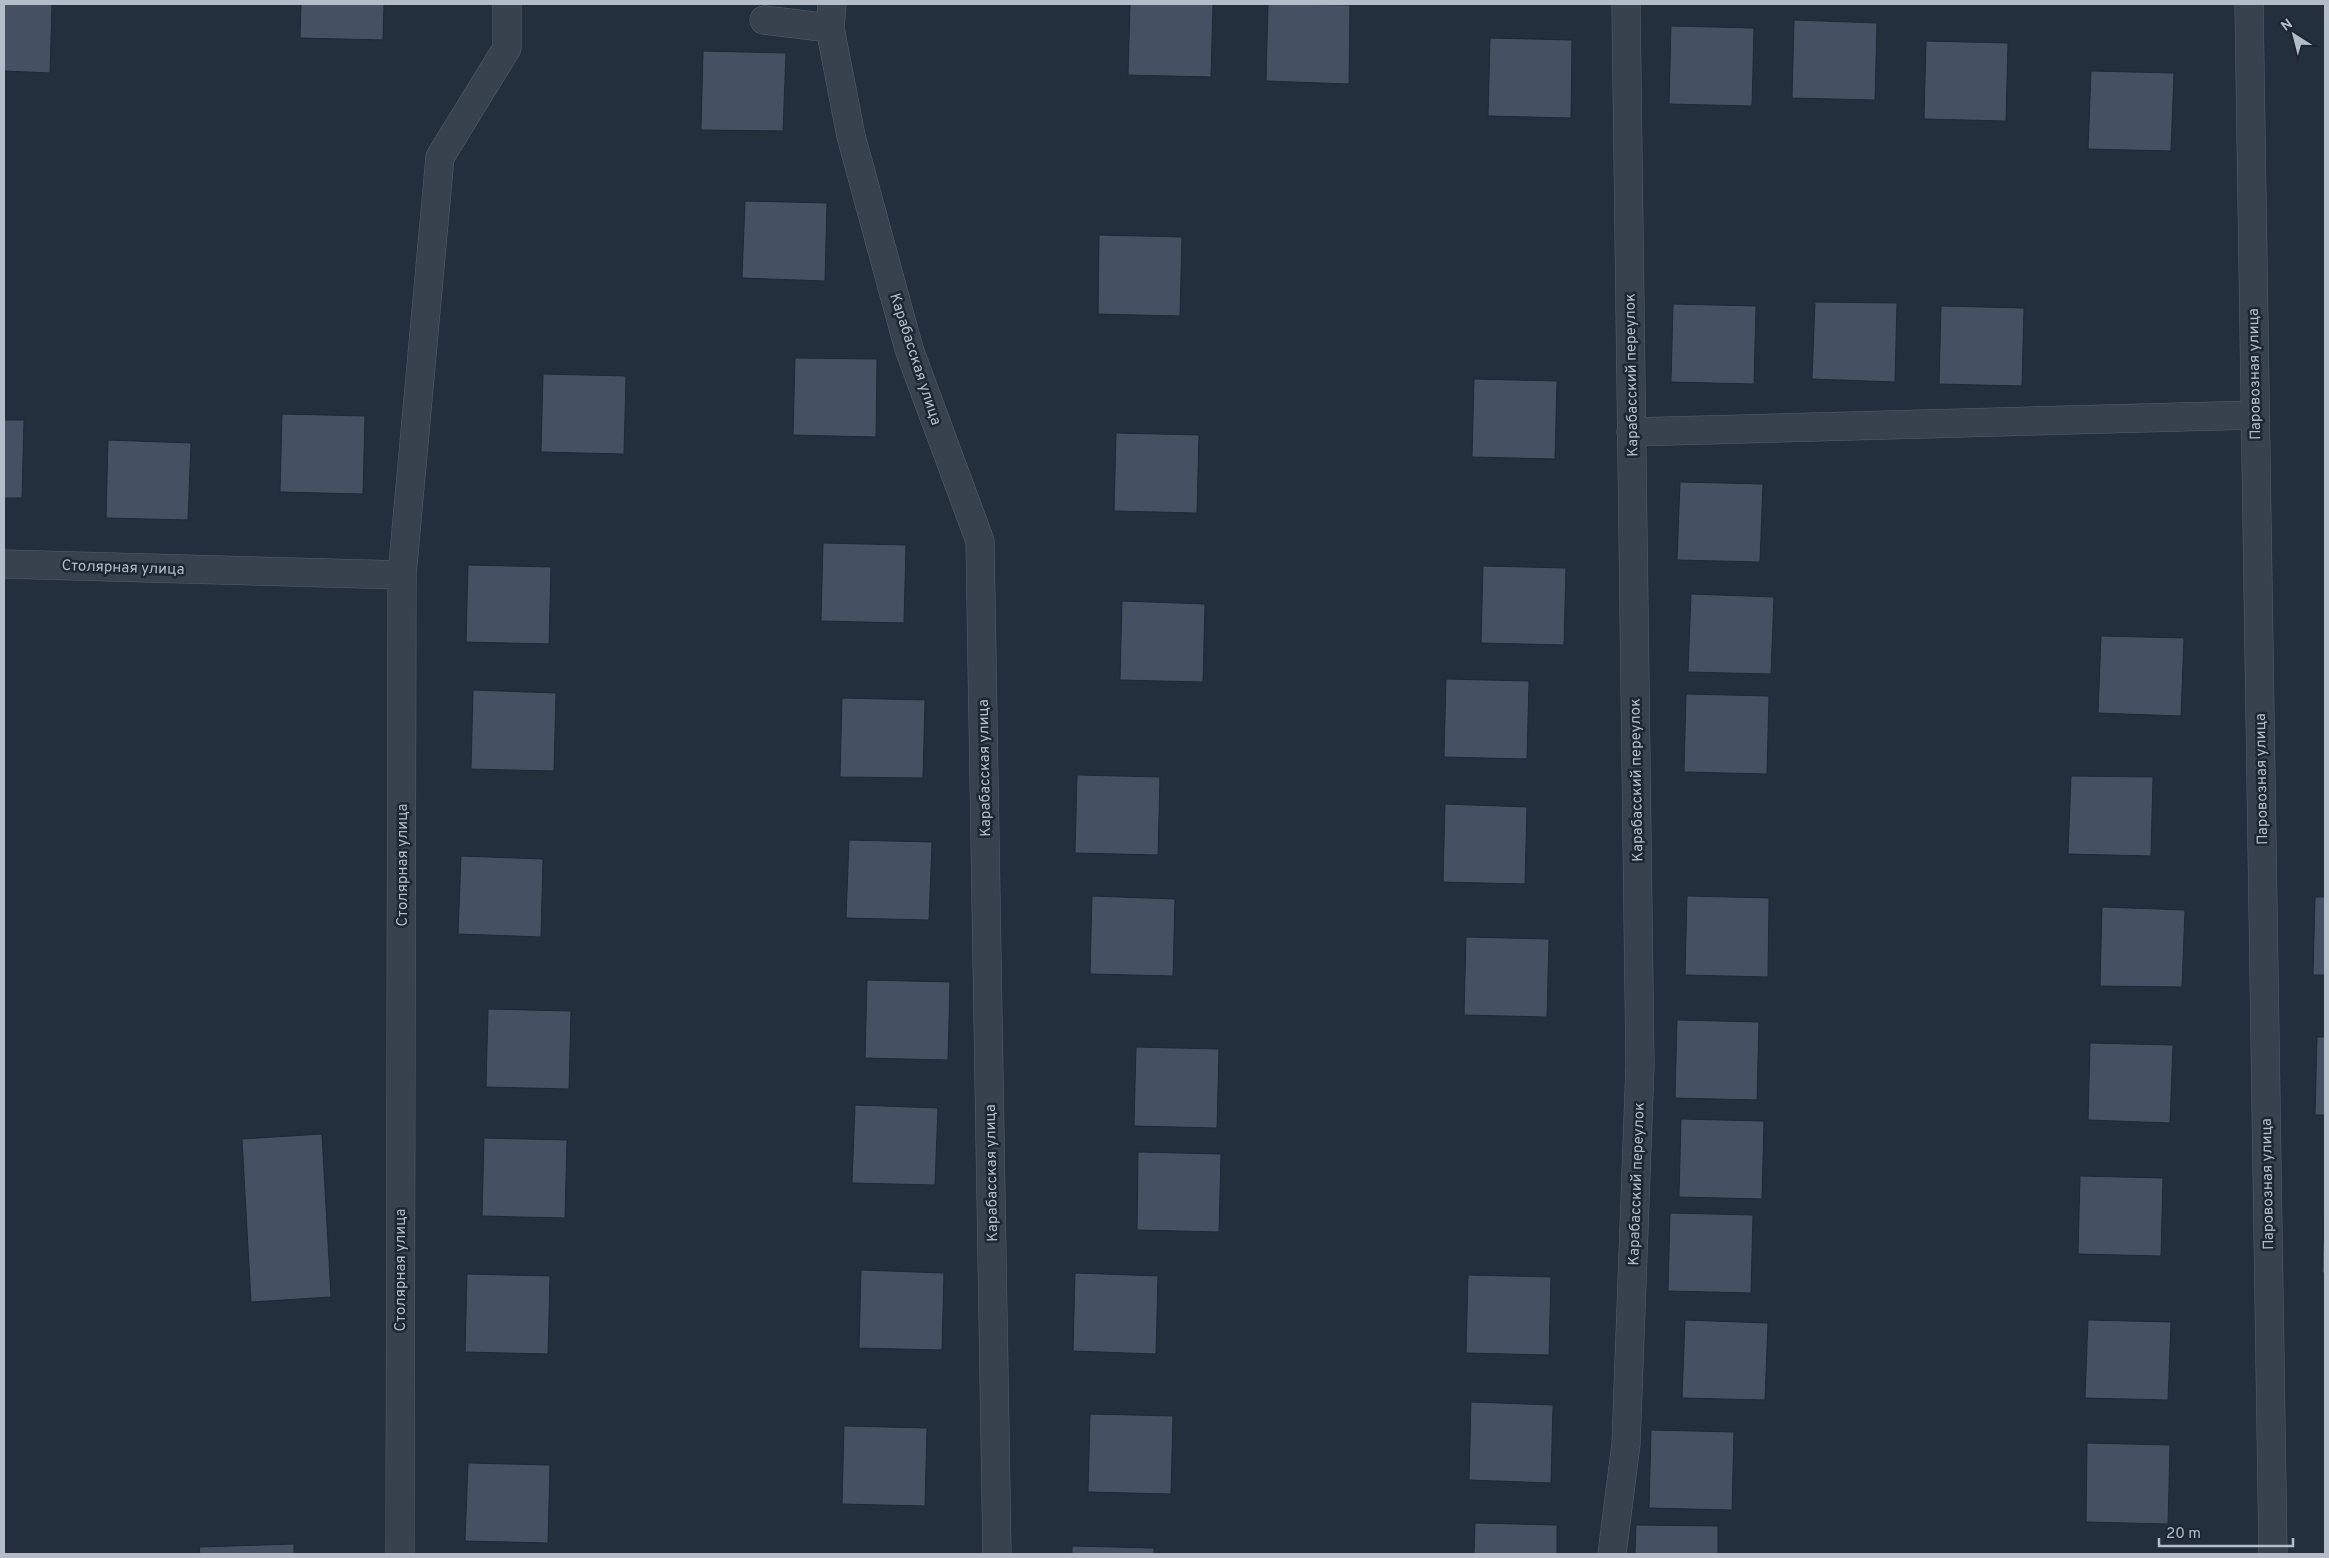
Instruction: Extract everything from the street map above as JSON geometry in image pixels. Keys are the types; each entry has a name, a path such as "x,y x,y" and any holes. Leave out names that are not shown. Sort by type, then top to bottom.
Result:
{"street":[{"path":"402,575 440,157 506,48 507,4"},
{"name":"Карабасский переулок","path":"1612,1554 1626,1444 1640,1065 1626,4"},
{"name":"Паровозная улица","path":"2249,4 2273,1554"},
{"path":"764,20 831,16"},
{"name":"Карабасская улица","path":"831,16 850,136 909,349 980,541 997,1554"},
{"path":"1631,432 2255,415"},
{"name":"Столярная улица","path":"4,564 402,575 400,1554"}],"building":[{"path":"4,4 52,4 50,73 4,71"},
{"path":"301,4 384,4 383,40 300,38"},
{"path":"1130,4 1213,4 1211,77 1128,75"},
{"path":"1268,4 1350,5 1349,84 1266,81"},
{"path":"1794,20 1877,23 1875,100 1792,98"},
{"path":"1671,26 1754,28 1752,106 1669,104"},
{"path":"1490,38 1572,40 1571,118 1488,116"},
{"path":"1926,41 2008,43 2006,121 1924,119"},
{"path":"703,51 786,53 783,131 701,130"},
{"path":"2091,71 2174,73 2171,151 2088,149"},
{"path":"745,201 827,203 825,281 742,278"},
{"path":"1099,235 1182,237 1180,316 1098,314"},
{"path":"1815,302 1897,303 1895,382 1812,379"},
{"path":"1673,304 1756,306 1754,384 1671,382"},
{"path":"1941,306 2024,308 2022,386 1939,384"},
{"path":"795,358 877,359 876,437 793,435"},
{"path":"543,374 626,376 624,454 541,452"},
{"path":"1474,379 1557,381 1555,459 1472,457"},
{"path":"282,414 365,416 363,494 280,492"},
{"path":"4,420 24,420 22,498 4,498"},
{"path":"1116,433 1199,435 1197,513 1114,511"},
{"path":"108,440 191,443 188,520 106,518"},
{"path":"1680,482 1763,484 1760,562 1677,560"},
{"path":"823,543 906,545 904,623 821,621"},
{"path":"468,565 551,567 549,644 466,642"},
{"path":"1483,566 1566,568 1564,645 1481,643"},
{"path":"1691,594 1774,597 1771,674 1688,672"},
{"path":"1122,601 1205,604 1203,682 1120,680"},
{"path":"2101,636 2184,638 2181,716 2098,713"},
{"path":"1446,679 1529,681 1527,759 1444,757"},
{"path":"473,690 556,693 554,771 471,769"},
{"path":"1686,694 1769,696 1767,774 1684,772"},
{"path":"842,698 925,700 923,778 840,777"},
{"path":"1077,775 1160,777 1158,855 1075,853"},
{"path":"2071,776 2153,777 2151,856 2068,854"},
{"path":"1445,804 1527,807 1525,884 1443,882"},
{"path":"849,840 932,842 929,920 846,918"},
{"path":"461,856 543,859 541,937 458,934"},
{"path":"1092,896 1175,899 1173,976 1090,974"},
{"path":"1687,896 1769,898 1768,977 1685,975"},
{"path":"2315,897 2325,897 2325,975 2313,975"},
{"path":"2102,907 2185,910 2182,987 2100,986"},
{"path":"1466,937 1549,939 1547,1017 1464,1015"},
{"path":"867,980 950,982 948,1060 865,1058"},
{"path":"488,1009 571,1011 569,1089 486,1087"},
{"path":"1677,1020 1759,1022 1757,1100 1675,1098"},
{"path":"2317,1037 2325,1037 2325,1115 2315,1115"},
{"path":"2090,1043 2173,1045 2170,1123 2088,1120"},
{"path":"1136,1047 1219,1049 1217,1128 1134,1126"},
{"path":"855,1105 938,1108 935,1185 852,1183"},
{"path":"1681,1119 1764,1121 1762,1199 1679,1197"},
{"path":"322,1134 331,1297 251,1302 242,1139"},
{"path":"484,1138 567,1140 565,1218 482,1216"},
{"path":"1138,1152 1221,1154 1219,1232 1137,1230"},
{"path":"2080,1176 2163,1178 2161,1256 2078,1254"},
{"path":"2325,1195 2325,1273 2322,1273"},
{"path":"1670,1213 1753,1215 1751,1293 1668,1291"},
{"path":"861,1270 944,1273 942,1350 859,1348"},
{"path":"1075,1273 1158,1276 1156,1354 1073,1351"},
{"path":"467,1274 550,1276 548,1354 465,1352"},
{"path":"1468,1275 1551,1277 1549,1355 1466,1353"},
{"path":"1685,1320 1768,1323 1765,1400 1682,1398"},
{"path":"2088,1320 2171,1322 2168,1400 2085,1398"},
{"path":"1471,1402 1553,1405 1551,1483 1469,1480"},
{"path":"1090,1414 1173,1416 1171,1494 1088,1492"},
{"path":"844,1426 927,1428 925,1506 842,1504"},
{"path":"1651,1430 1734,1432 1732,1510 1649,1508"},
{"path":"2087,1443 2170,1445 2168,1524 2086,1522"},
{"path":"468,1463 550,1465 548,1543 465,1541"},
{"path":"1475,1523 1557,1525 1557,1554 1474,1554"},
{"path":"1636,1525 1718,1526 1718,1554 1635,1554"},
{"path":"294,1544 294,1554 200,1554 199,1547"},
{"path":"1072,1546 1154,1548 1154,1554 1072,1554"}]}
